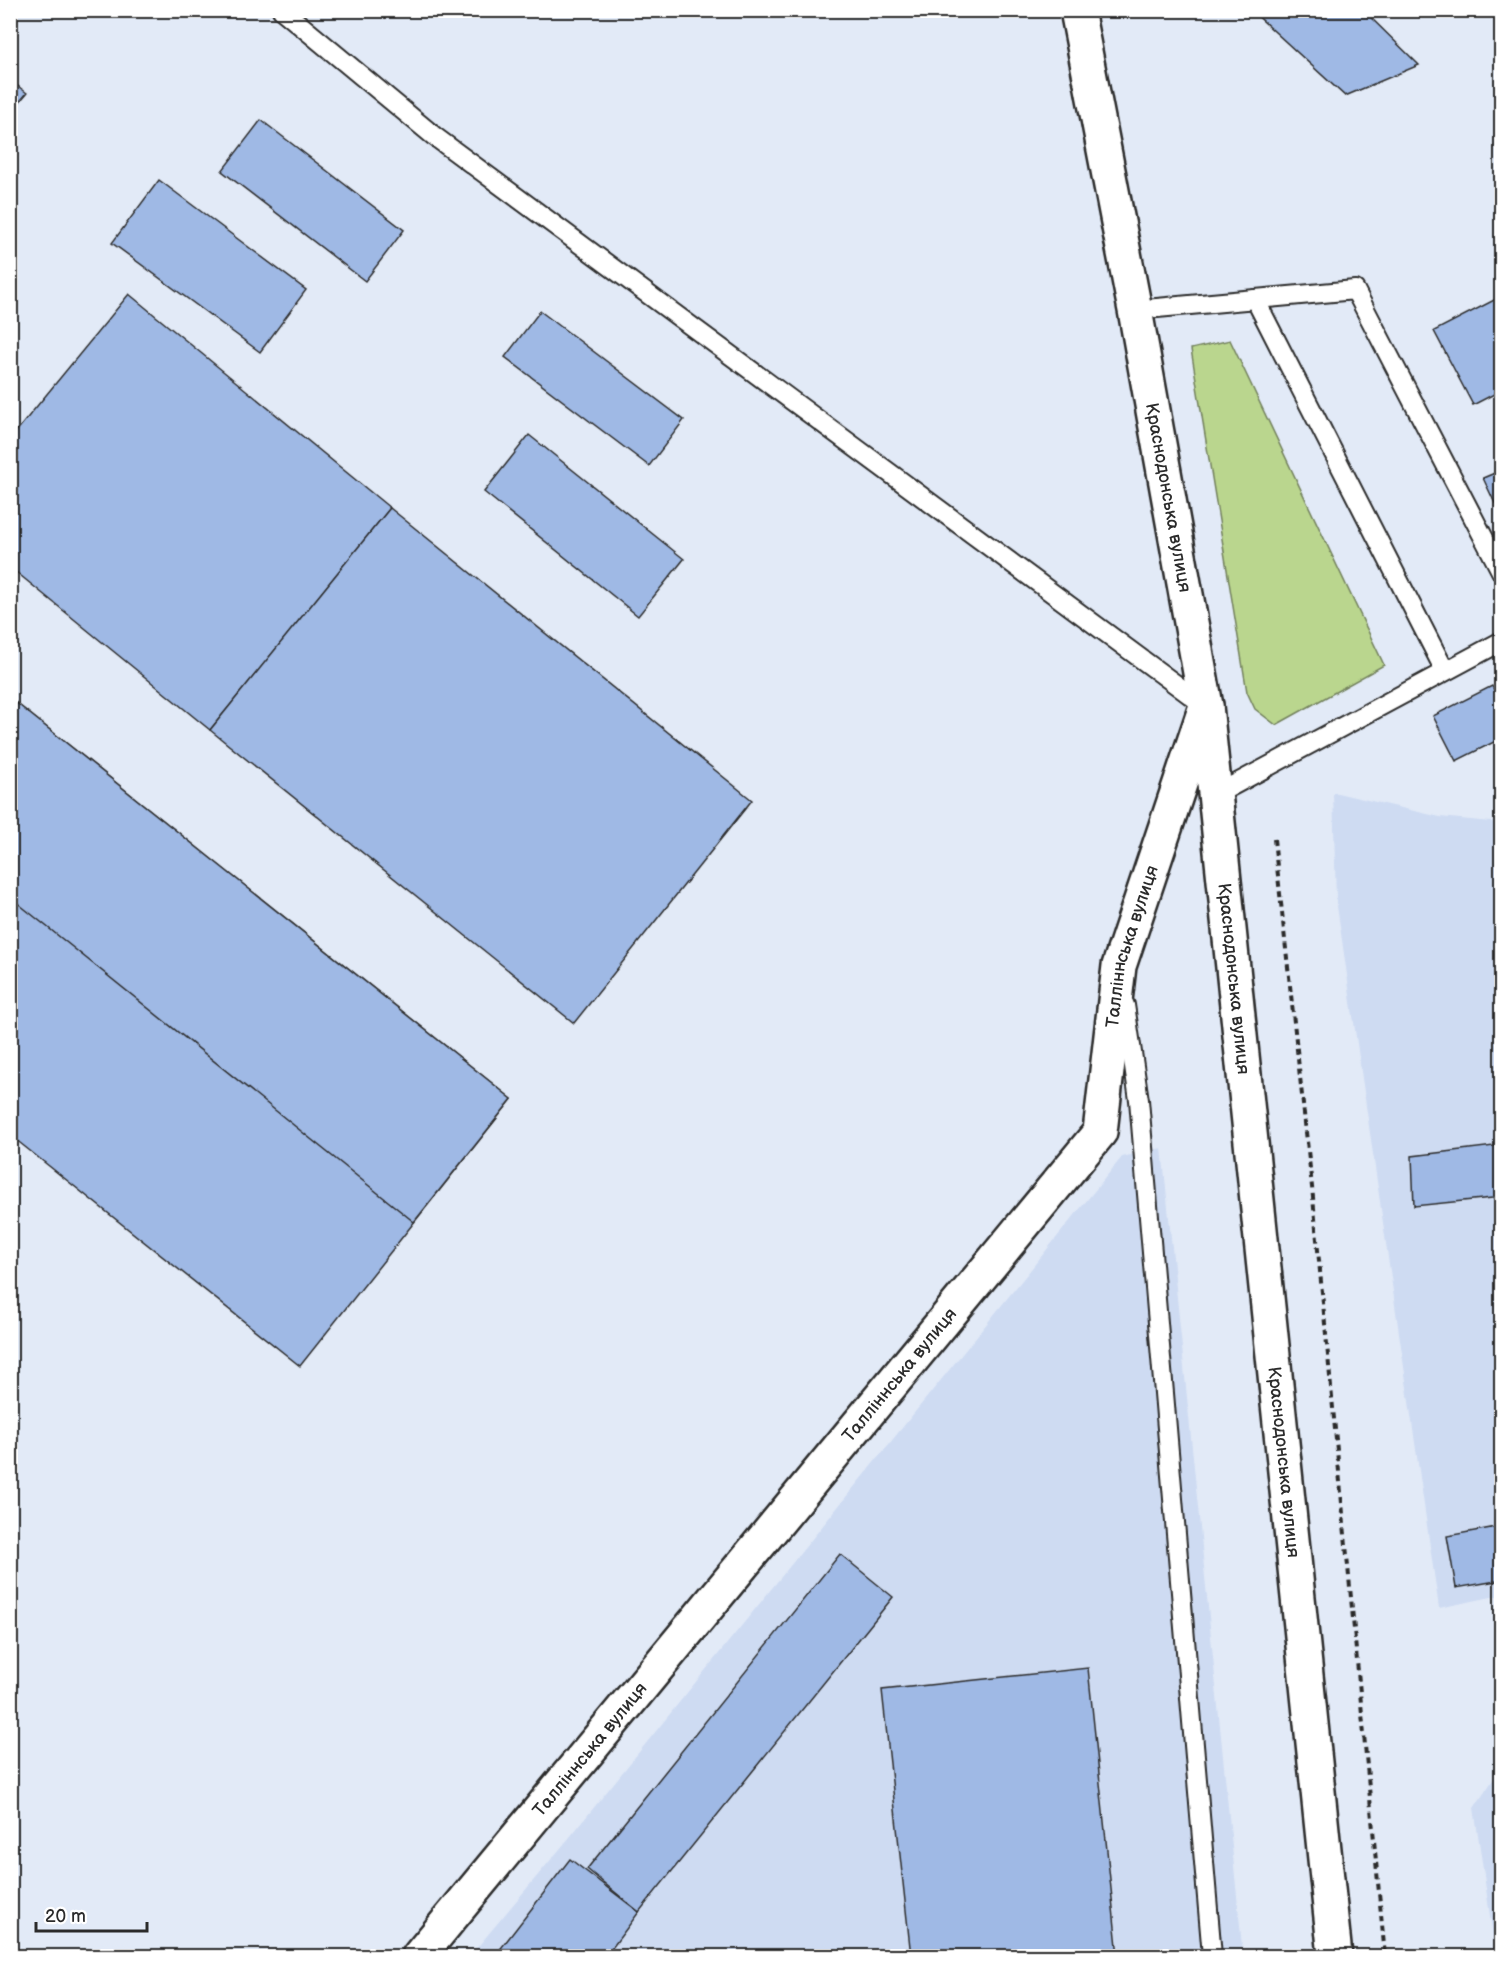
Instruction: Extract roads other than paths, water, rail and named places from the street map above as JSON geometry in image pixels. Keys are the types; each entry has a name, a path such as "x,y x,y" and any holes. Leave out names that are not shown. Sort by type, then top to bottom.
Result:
{"main road":[{"name":"Краснодонська вулиця","path":"1077,10 1135,309 1206,706 1335,1956"},
{"name":"Талліннська вулиця","path":"419,1956 1100,1132 1119,966 1206,706"}],"lane":[{"path":"282,10 434,136 1206,706"},
{"path":"1135,309 1355,290 1502,573"},
{"path":"1255,299 1445,671"},
{"path":"1215,795 1502,641"},
{"path":"1119,966 1139,1100 1212,1956"}]}
